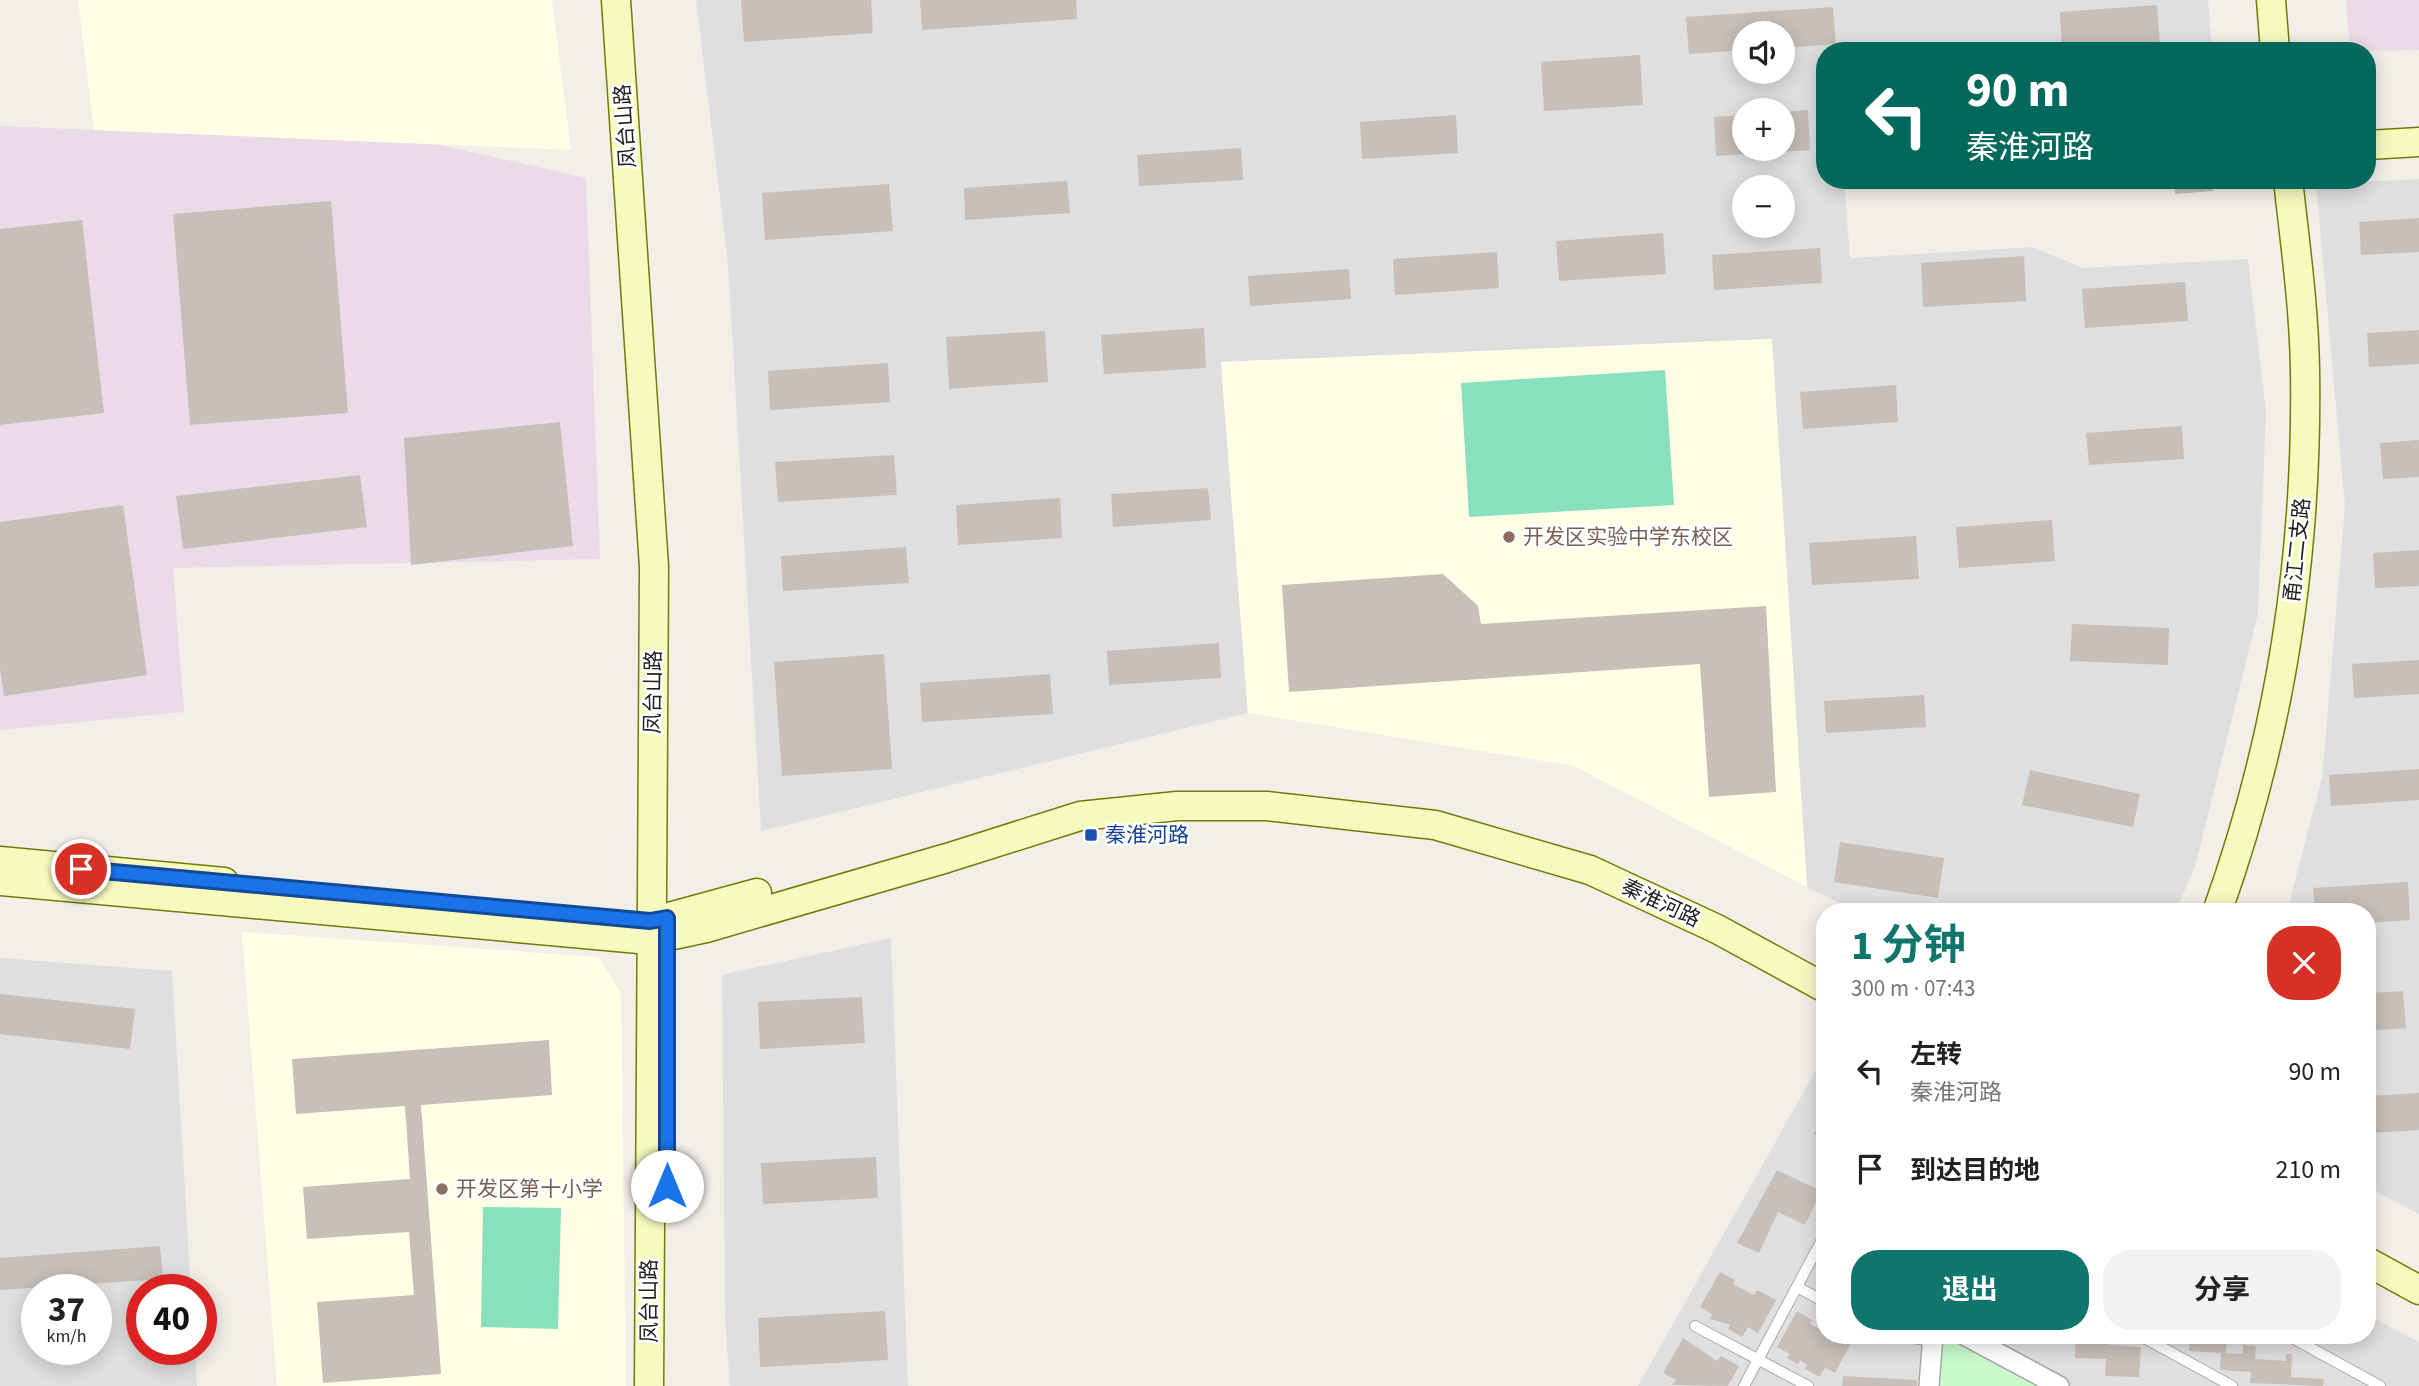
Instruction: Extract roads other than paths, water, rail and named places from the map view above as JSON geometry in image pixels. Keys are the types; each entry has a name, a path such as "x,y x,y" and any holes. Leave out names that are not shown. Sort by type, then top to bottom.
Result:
{"main road":[{"name":"凤台山路","path":"616,0 654,567 667,1386"},
{"name":"凤台山路","path":"632,0 670,566 658,929 649,1386"},
{"path":"2271,0 2274,42"},
{"path":"2376,145 2419,142"},
{"name":"甬江二支路","path":"2220,903 2235,862 2280,693 2303,504 2305,369 2289,189"},
{"name":"秦淮河路","path":"0,861 658,929 1071,800 1172,790 1266,790 1438,808 1597,855 1727,915 1816,964"},
{"name":"秦淮河路","path":"0,881 658,929 947,858 1080,816 1177,806 1267,806 1436,825 1590,870 1717,929 1816,983"},
{"path":"2376,1266 2419,1290"},
{"path":"2376,1285 2419,1308"}],"street":[{"path":"1929,1386 1932,1344"},
{"path":"1981,1344 2059,1386"}],"lane":[{"path":"1744,1386 1816,1251"},
{"path":"1797,1287 1816,1297"},
{"path":"1695,1326 1760,1358 1808,1386"},
{"path":"2155,1344 2232,1386"},
{"path":"2303,1344 2380,1386"}],"place":[{"name":"开发区实验中学东校区","path":"1509,537"},
{"name":"秦淮河路","path":"1091,835"},
{"name":"开发区第十小学","path":"442,1189"}]}
